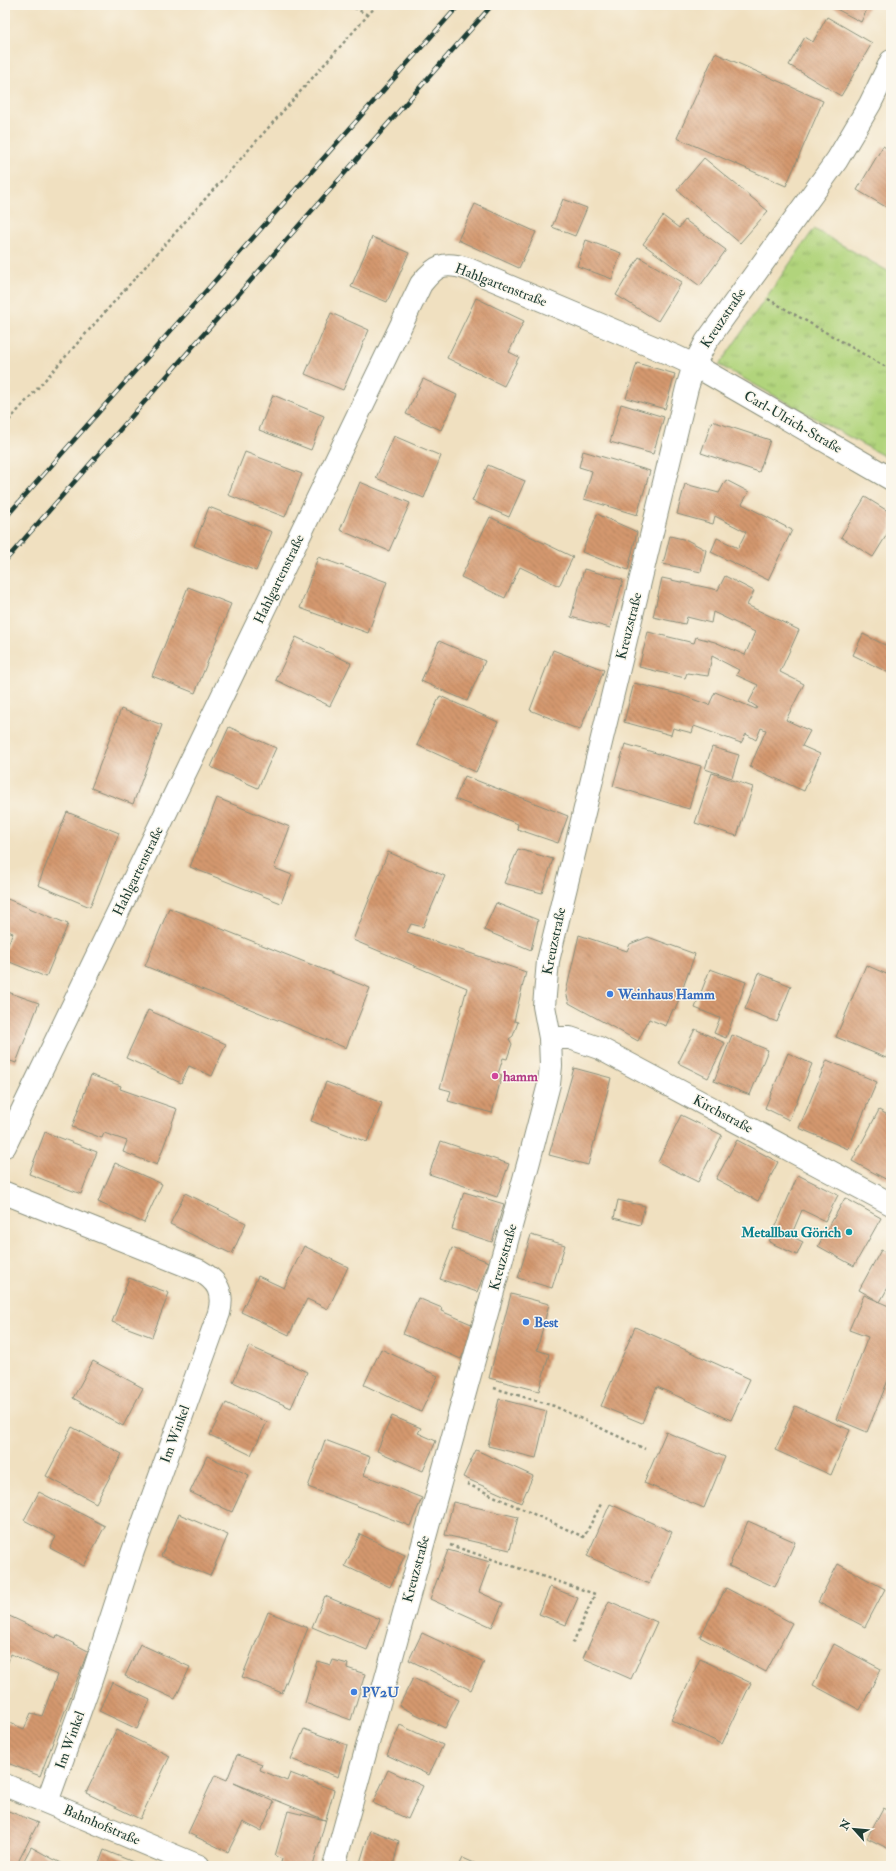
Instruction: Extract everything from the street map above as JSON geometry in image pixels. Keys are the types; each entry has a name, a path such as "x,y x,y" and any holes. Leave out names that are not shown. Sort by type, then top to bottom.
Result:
{"street":[{"name":"Kreuzstraße","path":"334,1866 547,1090 552,1059 544,1006 548,961 685,396 694,365 706,342 745,286 837,160 870,104 891,61"},
{"name":"Hahlgartenstraße","path":"5,1146 421,284 429,274 438,266 446,264 468,269 694,365"},
{"name":"Carl-Ulrich-Straße","path":"694,365 891,479"},
{"name":"Kirchstraße","path":"550,1038 570,1038 594,1046 891,1204"},
{"name":"Im Winkel","path":"5,1193 210,1276 221,1292 222,1302 133,1551 91,1680 47,1802"},
{"name":"Bahnhofstraße","path":"5,1785 199,1866"}],"path":[{"path":"349,5 368,15"},
{"path":"5,425 377,5"},
{"path":"745,286 891,370"},
{"path":"468,1380 554,1406 645,1449"},
{"path":"442,1473 584,1537 601,1504"},
{"path":"425,1537 595,1594 572,1645"}],"green space":[{"path":"814,229 891,273 891,460 719,365"}],"building":[{"path":"829,5 869,5 861,22"},
{"path":"827,17 872,43 841,96 789,65 805,37 813,42"},
{"path":"715,53 823,101 786,186 677,138"},
{"path":"883,146 891,151 891,210 857,190"},
{"path":"704,158 768,211 740,243 677,190"},
{"path":"563,199 587,208 575,236 552,227"},
{"path":"475,204 536,232 519,268 458,240"},
{"path":"663,216 679,228 685,220 726,250 700,286 643,244"},
{"path":"372,237 409,253 387,302 351,287"},
{"path":"586,240 621,253 612,279 577,266"},
{"path":"639,257 682,282 658,321 616,295"},
{"path":"476,298 524,321 509,352 519,357 504,386 447,358"},
{"path":"331,313 369,330 343,390 305,374"},
{"path":"637,363 675,374 665,409 626,398"},
{"path":"423,379 457,395 441,430 406,414"},
{"path":"273,395 324,416 311,450 259,430"},
{"path":"621,404 664,417 653,454 610,442"},
{"path":"712,421 770,440 759,472 701,453"},
{"path":"394,436 441,456 424,498 376,478"},
{"path":"583,451 650,471 637,515 584,499 592,471 579,467"},
{"path":"245,452 302,474 285,517 228,495"},
{"path":"488,465 525,481 509,517 472,501"},
{"path":"726,480 749,492 742,504 792,530 768,580 711,552 717,538 738,548 746,532 715,516 713,524 677,514 685,484 719,493"},
{"path":"360,482 410,503 389,551 340,530"},
{"path":"865,497 891,513 891,528 873,557 841,537"},
{"path":"209,507 272,532 256,571 194,546"},
{"path":"597,514 637,532 628,570 582,552"},
{"path":"490,517 573,557 559,586 520,567 505,598 461,577"},
{"path":"670,536 687,540 706,550 701,572 663,564"},
{"path":"318,557 387,582 368,633 300,608"},
{"path":"584,569 623,580 610,628 571,617"},
{"path":"725,576 754,591 747,605 799,630 780,672 804,684 786,720 810,731 802,746 820,754 804,791 750,767 766,730 761,728 756,740 746,734 741,743 694,726 692,733 673,728 671,735 624,722 634,683 681,695 709,705 715,692 756,709 757,707 749,702 758,685 736,675 739,670 712,656 708,676 687,673 685,678 639,667 648,632 694,643 696,637 715,642 745,655 755,632 713,612 711,623 687,617 685,624 653,617 662,578 718,590"},
{"path":"188,587 231,604 195,693 152,676"},
{"path":"863,634 891,648 891,674 853,655"},
{"path":"296,637 351,663 330,706 276,680"},
{"path":"439,641 485,661 467,701 421,681"},
{"path":"553,650 604,670 580,730 530,710"},
{"path":"440,696 498,722 476,772 417,745"},
{"path":"121,709 162,725 133,804 91,788"},
{"path":"229,727 276,748 258,788 211,767"},
{"path":"625,744 701,766 689,809 613,786"},
{"path":"712,747 739,755 732,778 705,769"},
{"path":"712,773 753,787 737,836 695,823"},
{"path":"465,776 568,816 558,843 517,829 518,824 455,799"},
{"path":"217,798 290,827 274,868 292,875 281,903 190,867"},
{"path":"67,812 119,833 90,907 38,885"},
{"path":"518,849 553,859 542,893 504,883"},
{"path":"388,852 445,876 423,927 411,924 407,932 526,972 514,1021 518,1022 513,1036 509,1039 512,1044 507,1059 503,1058 498,1074 502,1075 492,1113 448,1101 451,1091 440,1088 467,988 353,940"},
{"path":"5,898 68,924 46,977 5,960 5,951 13,933 5,930"},
{"path":"496,903 538,920 531,950 484,930"},
{"path":"169,908 370,988 346,1048 145,966"},
{"path":"579,935 627,951 630,944 648,937 695,954 675,1010 673,1009 666,1026 649,1019 638,1041 569,1003 566,992"},
{"path":"866,965 891,976 891,1048 886,1058 836,1037"},
{"path":"710,969 746,982 726,1038 714,1033 720,1018 695,1008"},
{"path":"759,973 791,986 777,1022 745,1009"},
{"path":"5,991 39,1003 16,1063 5,1059"},
{"path":"148,1010 226,1044 212,1076 189,1066 181,1083 126,1058"},
{"path":"695,1029 725,1043 708,1078 678,1063"},
{"path":"732,1035 768,1050 750,1095 714,1081"},
{"path":"788,1053 812,1064 789,1120 765,1108"},
{"path":"827,1060 877,1082 848,1149 799,1128"},
{"path":"574,1068 611,1078 588,1165 549,1155"},
{"path":"91,1075 121,1086 120,1089 177,1109 157,1165 123,1152 127,1141 104,1133 102,1138 72,1127"},
{"path":"326,1082 382,1103 367,1142 311,1121"},
{"path":"879,1110 891,1117 891,1182 852,1161"},
{"path":"681,1115 722,1135 698,1182 658,1162"},
{"path":"45,1132 97,1152 81,1194 29,1174"},
{"path":"737,1140 778,1162 758,1201 716,1179"},
{"path":"441,1141 509,1164 497,1197 429,1174"},
{"path":"115,1163 162,1184 144,1223 98,1202"},
{"path":"798,1175 838,1195 825,1221 802,1210 791,1236 803,1242 797,1255 769,1242"},
{"path":"464,1192 504,1204 492,1242 452,1229"},
{"path":"185,1193 246,1223 232,1254 170,1224"},
{"name":"Metallbau Görich","path":"845,1198 881,1218 854,1266 818,1246"},
{"path":"618,1200 645,1206 640,1225 614,1218"},
{"path":"531,1235 565,1245 552,1288 518,1278"},
{"path":"304,1246 348,1267 328,1309 307,1299 289,1335 241,1312 258,1276 284,1288"},
{"path":"452,1248 489,1262 477,1292 440,1279"},
{"path":"881,1250 891,1255 891,1282 880,1302 859,1290"},
{"path":"129,1278 169,1293 152,1337 112,1322"},
{"path":"511,1294 549,1304 537,1350 549,1354 539,1391 489,1378"},
{"path":"864,1295 891,1307 891,1373 867,1432 836,1419 868,1337 849,1330"},
{"path":"418,1298 442,1308 441,1311 476,1326 461,1359 403,1334"},
{"path":"635,1327 750,1379 731,1420 657,1387 642,1423 601,1406"},
{"path":"249,1346 307,1372 291,1408 233,1382"},
{"path":"381,1349 438,1376 421,1412 364,1385"},
{"path":"93,1361 143,1388 123,1426 73,1398"},
{"path":"499,1399 547,1411 536,1458 488,1446"},
{"path":"226,1403 267,1422 251,1455 210,1435"},
{"path":"795,1406 850,1430 831,1475 775,1450"},
{"path":"392,1416 421,1428 418,1433 436,1441 423,1471 377,1451"},
{"path":"72,1427 122,1454 96,1503 46,1476"},
{"path":"666,1432 725,1457 704,1508 644,1483"},
{"path":"325,1440 370,1457 364,1475 422,1498 410,1526 308,1487"},
{"path":"476,1450 533,1476 521,1503 463,1477"},
{"path":"207,1456 249,1475 232,1512 190,1492"},
{"path":"39,1492 105,1526 84,1566 50,1548 56,1537 24,1520"},
{"path":"453,1502 518,1517 510,1550 445,1535"},
{"path":"610,1504 672,1532 649,1584 587,1556"},
{"path":"179,1514 228,1535 210,1576 161,1556"},
{"path":"748,1521 795,1542 775,1587 729,1566"},
{"path":"360,1534 405,1555 390,1587 345,1566"},
{"path":"448,1550 490,1562 479,1592 503,1603 492,1627 430,1599"},
{"path":"838,1564 885,1589 865,1627 818,1602"},
{"path":"550,1587 578,1598 566,1625 539,1614"},
{"path":"726,1588 792,1623 766,1672 700,1637"},
{"path":"325,1596 380,1619 367,1650 312,1627"},
{"path":"609,1601 657,1622 631,1679 583,1658"},
{"path":"268,1612 308,1628 282,1693 242,1677"},
{"path":"5,1614 56,1638 57,1635 88,1651 40,1776 5,1762 5,1729 8,1722 24,1729 31,1713 42,1716 57,1675 11,1654 5,1669"},
{"path":"422,1633 484,1662 471,1690 409,1660"},
{"path":"140,1644 190,1667 175,1699 125,1676"},
{"path":"834,1644 881,1669 860,1710 813,1685"},
{"path":"700,1659 751,1683 722,1744 671,1720"},
{"path":"333,1660 348,1664 347,1668 365,1674 351,1720 305,1703 317,1661 331,1665"},
{"path":"413,1678 459,1700 445,1728 399,1706"},
{"path":"112,1682 150,1700 137,1729 99,1711"},
{"path":"400,1725 443,1745 429,1775 387,1755"},
{"path":"304,1729 347,1745 338,1777 291,1759"},
{"path":"116,1730 170,1756 140,1819 86,1793"},
{"path":"237,1755 262,1764 260,1770 287,1781 290,1773 334,1790 313,1866 280,1866 282,1859 275,1856 288,1811 325,1820 234,1783 274,1802 261,1831 243,1822 228,1852 188,1833 215,1775 227,1780"},
{"path":"388,1770 423,1786 408,1819 373,1803"},
{"path":"883,1808 891,1813 891,1850 867,1838"},
{"path":"6,1810 38,1823 16,1866 5,1866"},
{"path":"370,1830 399,1841 393,1866 359,1866"},
{"path":"31,1847 53,1859 68,1866 21,1866"},
{"path":"104,1850 138,1864 137,1866 98,1866"},
{"path":"463,1858 481,1866 459,1866"}],"railway":[{"path":"5,518 459,5"},
{"path":"5,561 492,5"}],"place":[{"name":"Weinhaus Hamm","path":"610,994"},
{"name":"hamm","path":"495,1076"},
{"name":"Metallbau Görich","path":"849,1232"},
{"name":"Best","path":"526,1322"},
{"name":"PV2U","path":"354,1692"}]}
